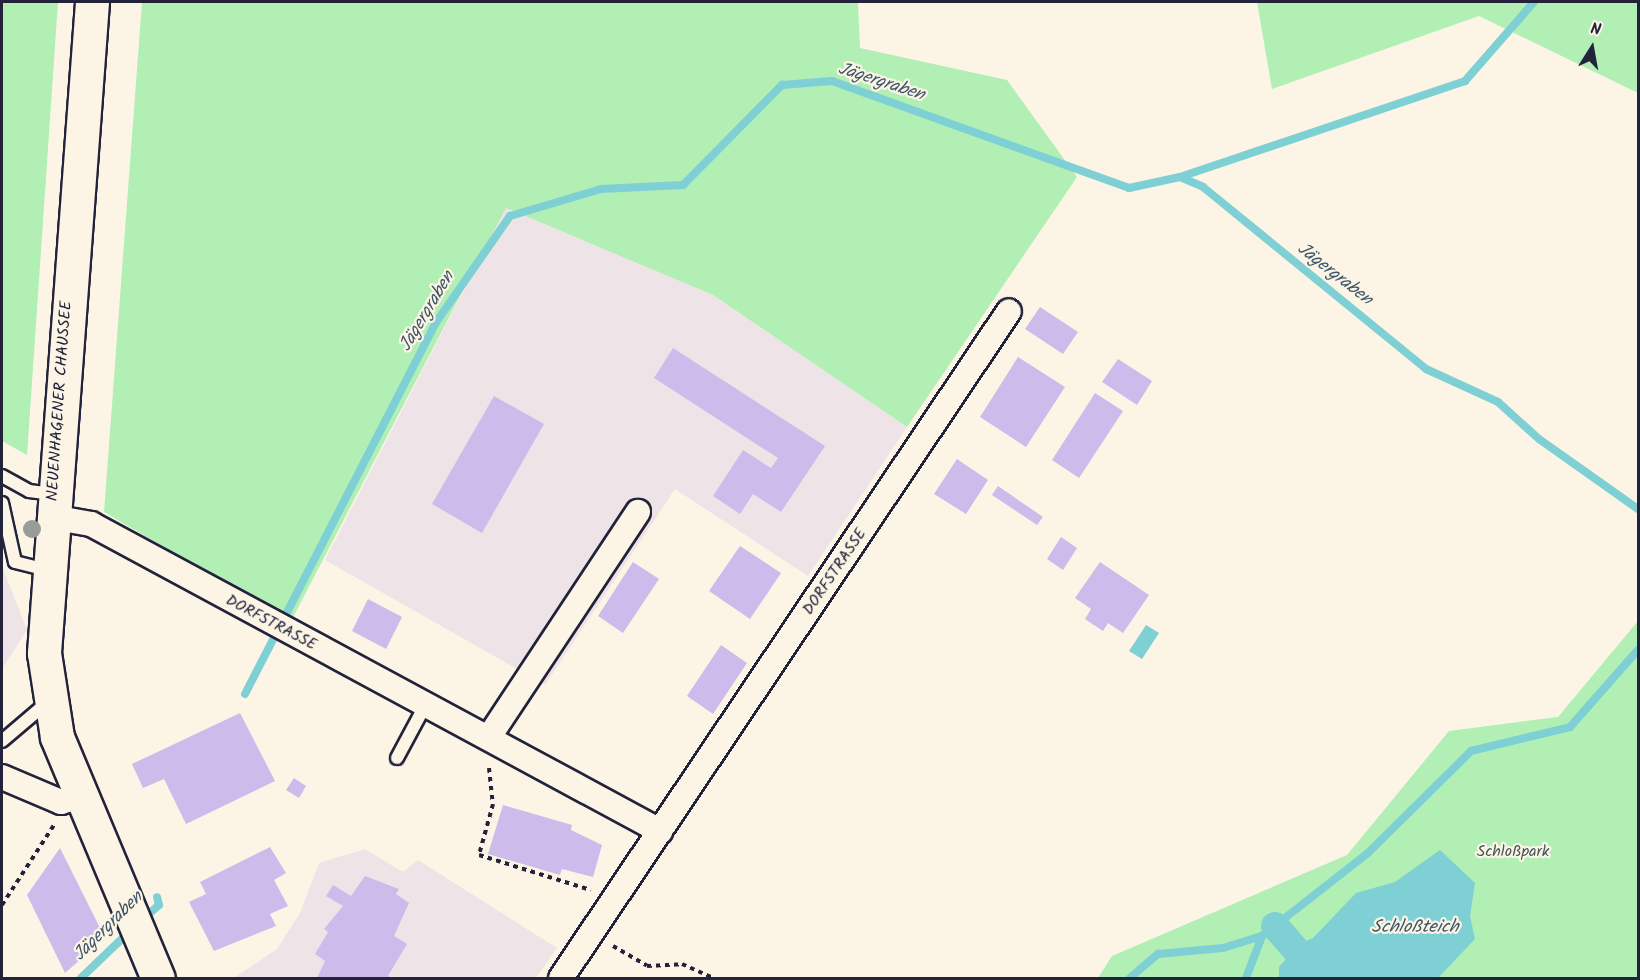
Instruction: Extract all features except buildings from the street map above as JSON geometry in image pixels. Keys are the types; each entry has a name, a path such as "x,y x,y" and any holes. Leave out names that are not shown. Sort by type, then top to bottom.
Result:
{"main road":[{"name":"NEUENHAGENER CHAUSSEE","path":"92,2 52,505 48,570 48,702 70,799 135,926 158,978"}],"street":[{"name":"DORFSTRASSE","path":"561,978 1009,311"},
{"name":"DORFSTRASSE","path":"52,505 280,628 495,740 660,831"},
{"path":"495,740 638,512"},
{"path":"2,777 70,799"}],"lane":[{"path":"2,479 29,491 52,505"},
{"path":"2,503 15,562 48,570"},
{"path":"2,741 48,702"},
{"path":"397,758 426,704"}],"path":[{"path":"495,740 488,772 492,804 478,855 585,886 612,904"},
{"path":"2,904 70,799"},
{"path":"618,950 647,966 682,964 714,978"}],"shaded area":[{"path":"506,208 713,295 907,427 808,576 675,489 545,685 325,560"},
{"path":"2,566 27,630 2,669"},
{"path":"365,849 403,872 418,860 557,948 536,978 234,978 277,949 300,913 319,863"}],"green space":[{"path":"2,2 58,2 27,455 2,441"},
{"path":"142,2 858,2 860,48 1007,80 1077,177 907,427 713,295 506,208 291,621 104,512"},
{"path":"1257,2 1638,2 1638,93 1479,16 1272,89"},
{"name":"Schloßpark","path":"1638,621 1638,978 1098,978 1112,956 1347,855 1449,731 1558,717"}],"water":[{"path":"1146,625 1159,633 1142,659 1129,651"},
{"name":"Schloßteich","path":"1440,850 1475,883 1470,916 1475,939 1438,978 1279,978 1279,967 1299,944 1313,938 1356,893 1395,882"}],"waterway":[{"path":"1180,177 1465,81 1534,2"},
{"name":"Jägergraben","path":"245,694 437,321 510,216 601,189 683,185 782,85 832,81 1129,188 1180,177 1203,187 1426,369 1498,402 1539,439 1638,509"},
{"path":"1246,978 1262,936 1369,852 1471,751 1570,727 1638,650"},
{"name":"Jägergraben","path":"141,921 159,905 157,897"},
{"path":"1275,926 1295,949"},
{"name":"Jägergraben","path":"81,978 131,930"},
{"path":"1130,978 1158,954 1223,948 1262,936"}]}
